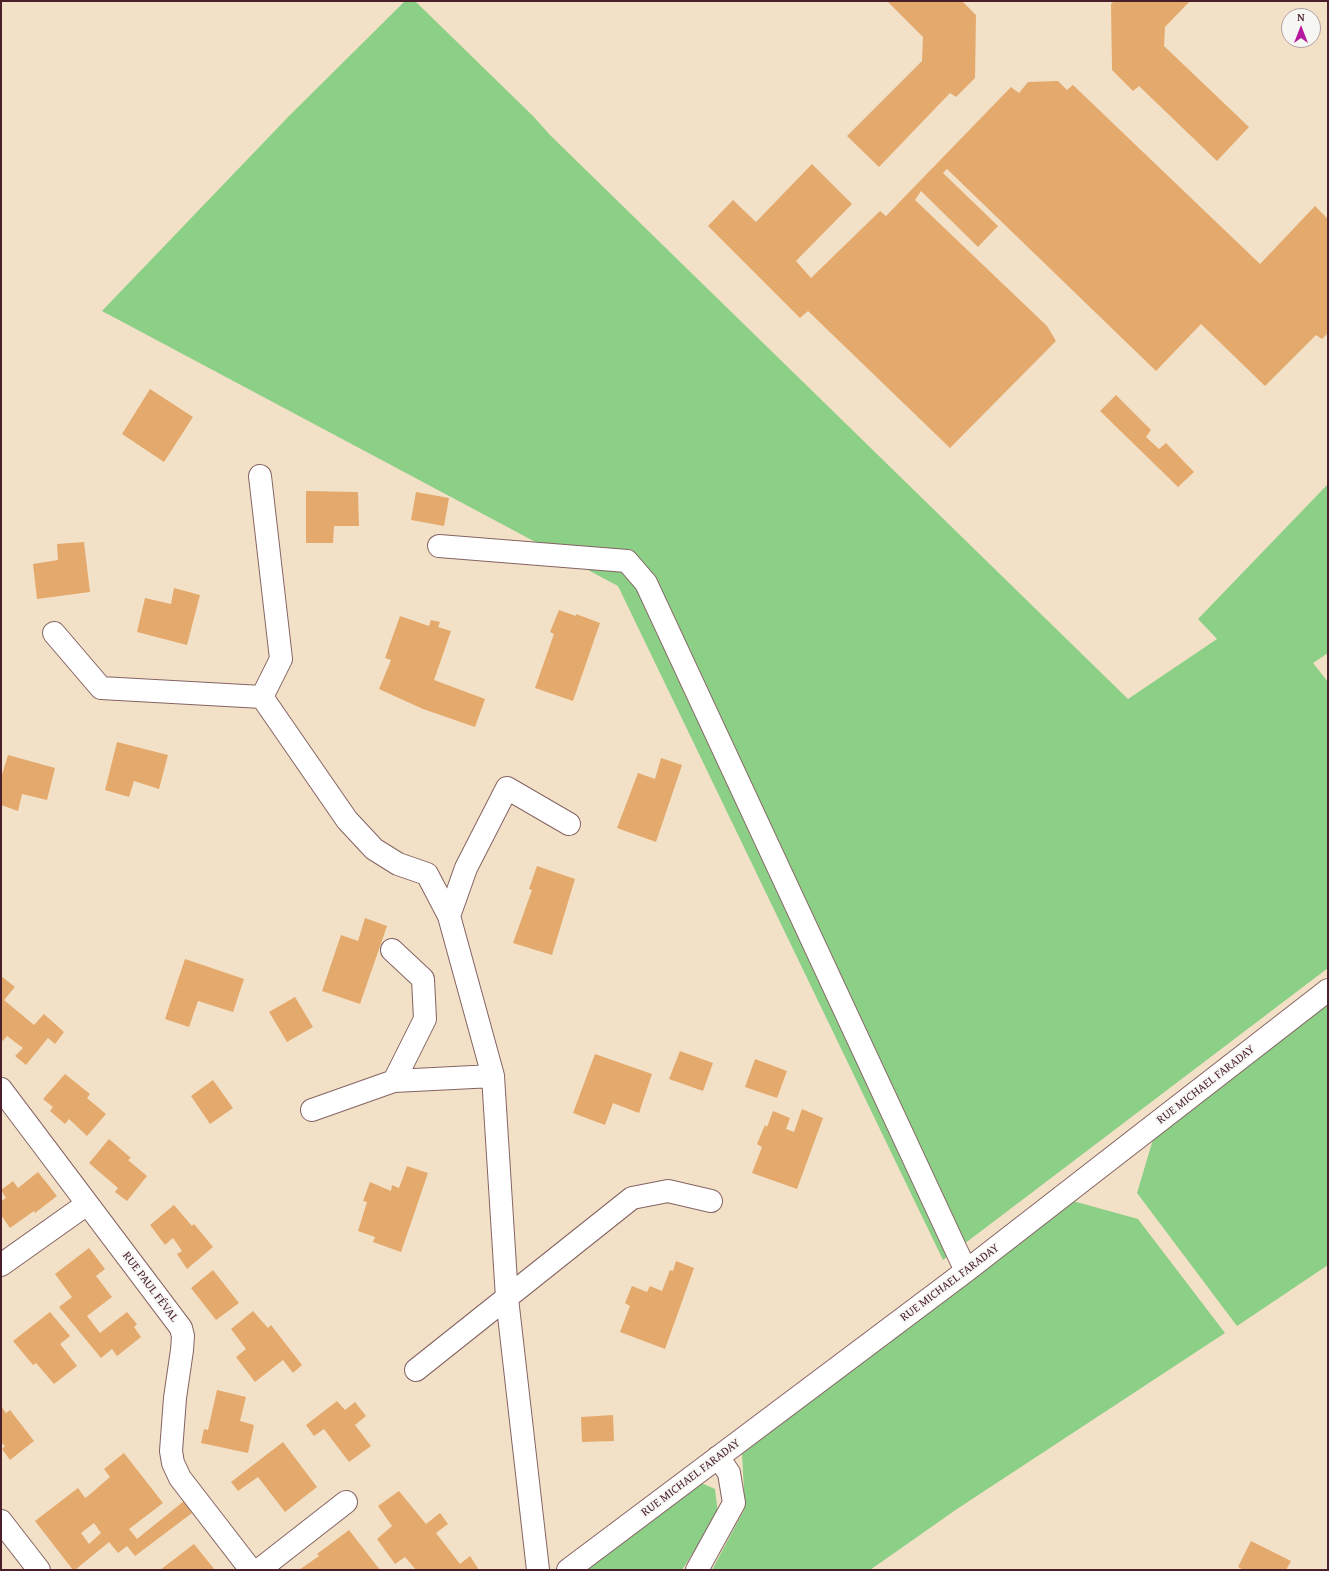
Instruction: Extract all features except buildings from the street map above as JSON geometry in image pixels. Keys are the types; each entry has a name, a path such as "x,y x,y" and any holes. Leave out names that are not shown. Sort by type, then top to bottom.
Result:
{"street":[{"path":"260,476 281,659 262,697"},
{"path":"439,546 627,561 646,583 966,1270"},
{"path":"54,633 102,688 262,697"},
{"path":"262,697 347,820 374,849 398,864 427,874 449,916 493,1076 507,1298 538,1570"},
{"path":"449,916 466,868 507,788 569,824"},
{"path":"392,950 423,979 425,1019 394,1081"},
{"name":"RUE MICHAEL FARADAY","path":"568,1570 966,1270 1328,990"},
{"path":"312,1110 394,1081 493,1076"},
{"name":"RUE PAUL FÉVAL","path":"1,1089 180,1328 183,1336 175,1398 171,1451 173,1463 180,1478 252,1570"},
{"path":"416,1370 632,1198 668,1191 711,1201"},
{"path":"1,1265 87,1204"},
{"path":"697,1570 734,1503 729,1473 718,1457"},
{"path":"259,1570 346,1502"},
{"path":"1,1521 39,1570"}],"green space":[{"path":"405,1 415,1 534,117 550,135 1128,699 1217,639 1198,619 1328,484 1328,653 1313,663 1328,682 1328,968 943,1260 618,586 102,311 288,117"},
{"path":"1328,1003 1328,1265 1237,1326 1137,1193 1154,1136"},
{"path":"1073,1201 1138,1219 1225,1333 957,1509 870,1570 712,1570 745,1508 742,1454"},
{"path":"699,1482 715,1489 718,1514 682,1570 586,1570"}]}
